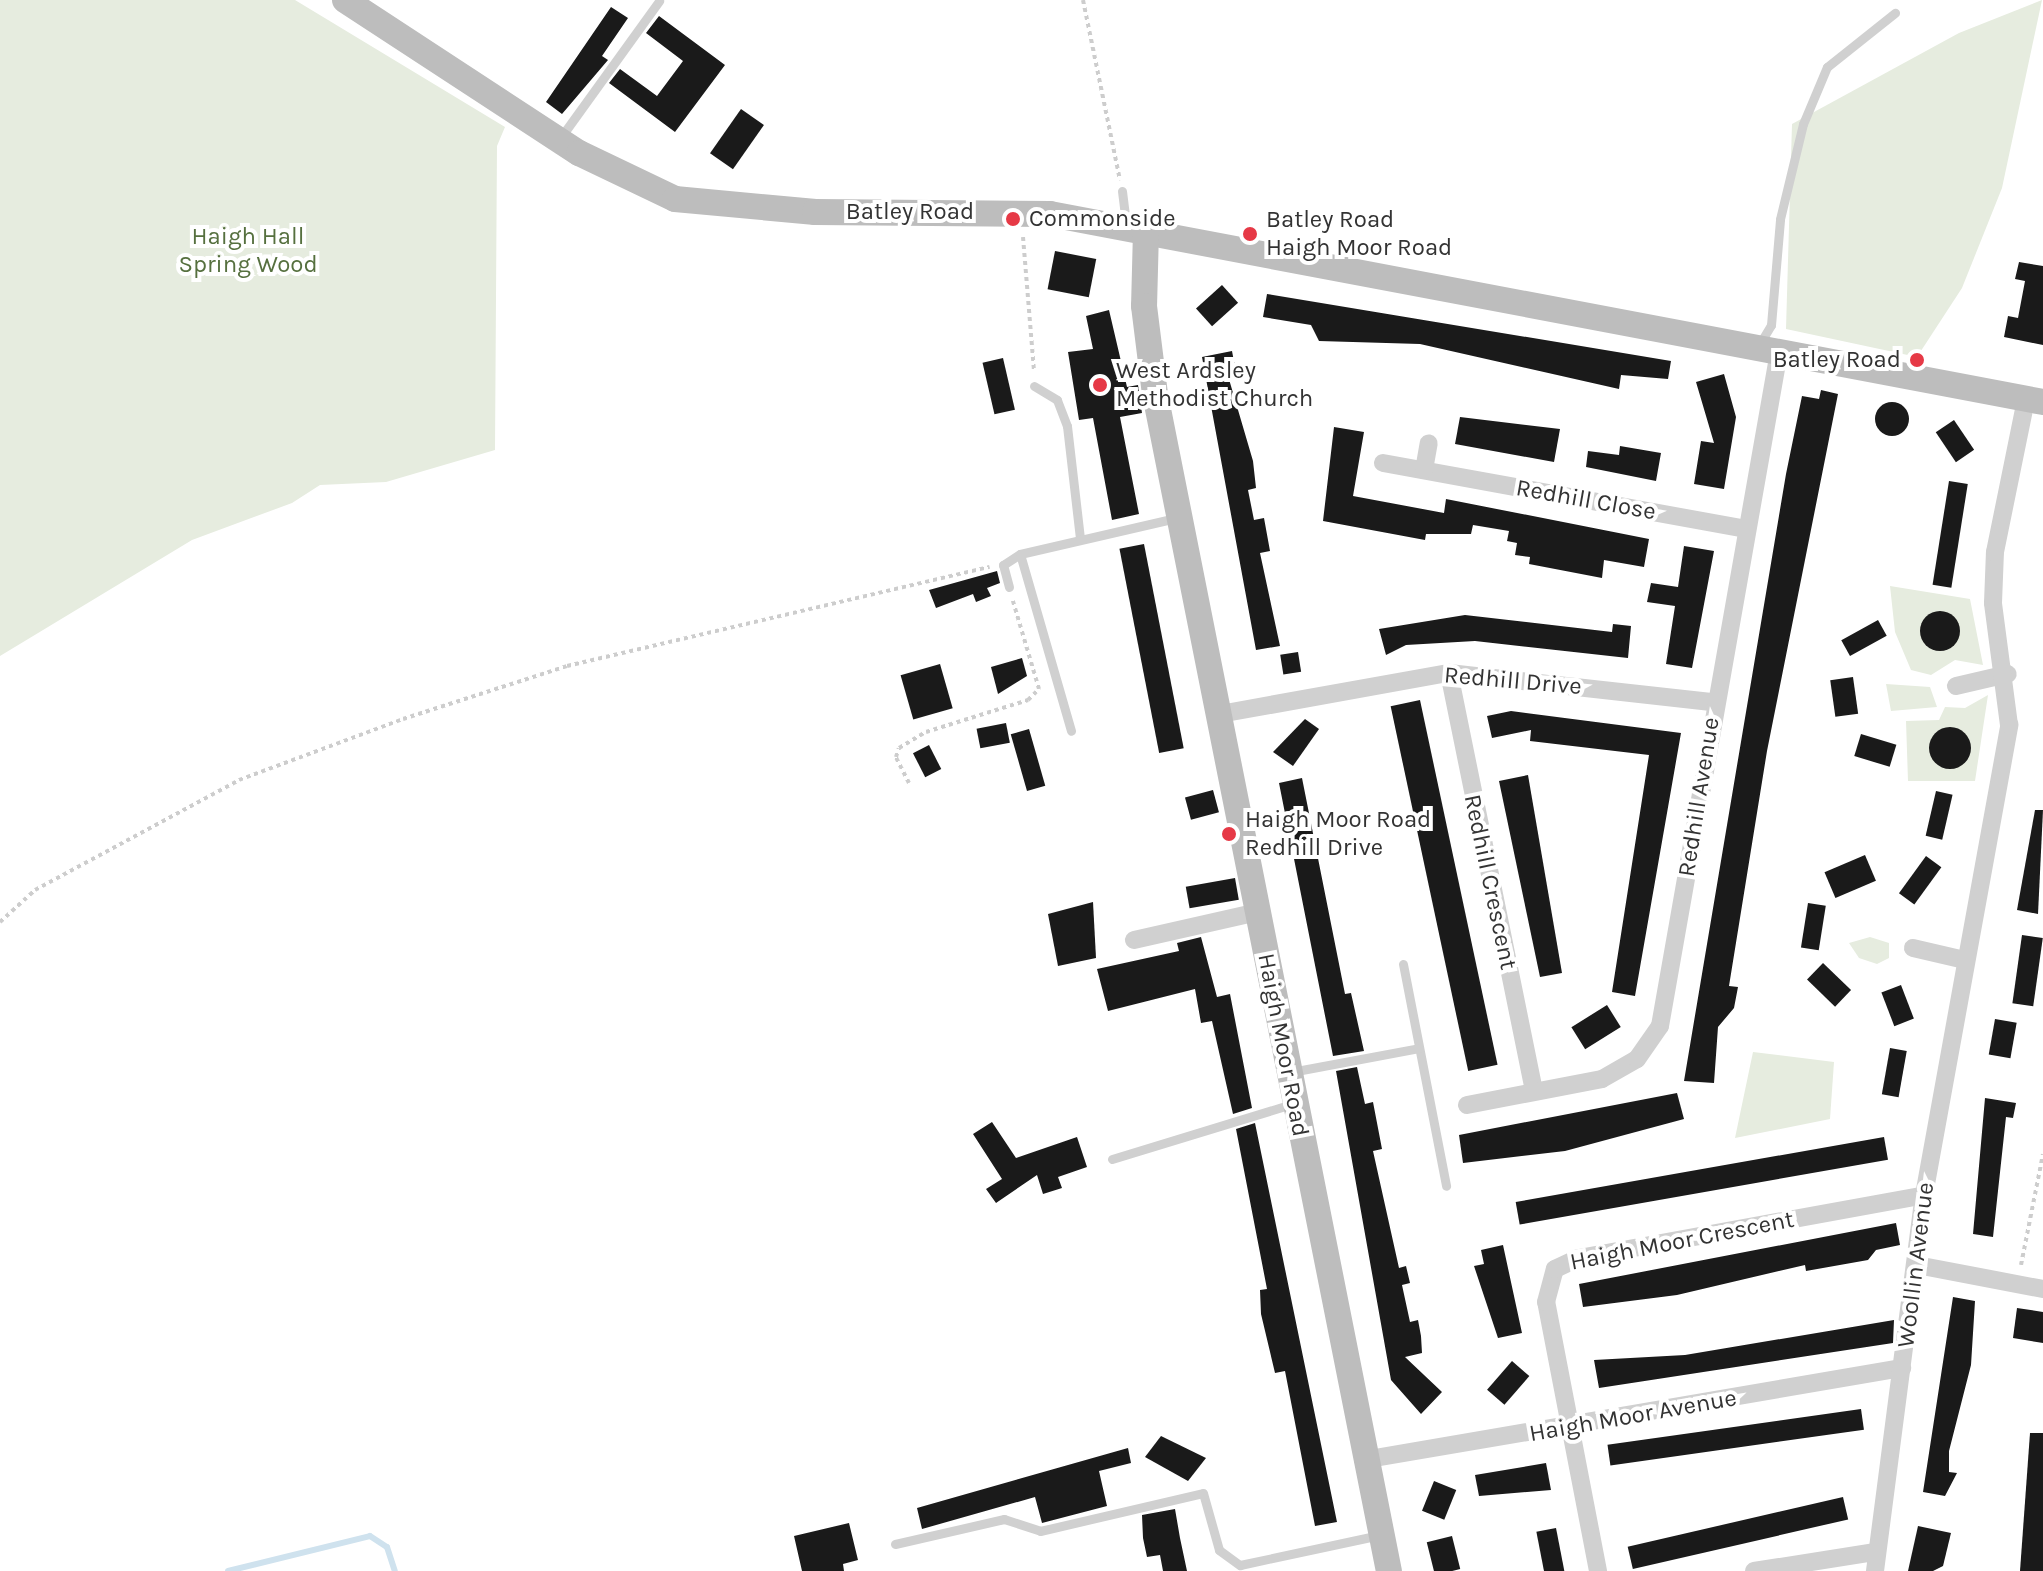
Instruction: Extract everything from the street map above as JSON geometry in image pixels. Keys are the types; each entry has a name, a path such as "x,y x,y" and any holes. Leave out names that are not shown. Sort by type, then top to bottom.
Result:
{"street":[{"name":"Batley Road","path":"345,0 559,140 634,184 731,208 1020,211 1137,230 2035,400"},
{"name":"Haigh Moor Road","path":"1137,230 1144,306 1179,518 1220,714 1363,1460 1389,1571"},
{"name":"Redhill Avenue","path":"1467,1105 1602,1079 1651,1045 1671,982 1713,702 1747,529 1768,350"},
{"name":"Woollin Avenue","path":"1875,1562 1924,1195 2009,725 2008,674 1993,603 1995,552 2035,400"},
{"path":"1424,470 1429,443"},
{"name":"Redhill Close","path":"1383,463 1747,529"},
{"name":"Redhill Drive","path":"1220,714 1449,673 1713,702"},
{"name":"Redhill Crescent","path":"1449,673 1534,1091"},
{"path":"1956,686 2008,674"},
{"path":"1134,940 1258,912"},
{"path":"1913,948 1965,960"},
{"name":"Haigh Moor Crescent","path":"1598,1571 1546,1302 1549,1280 1566,1262 1924,1195"},
{"path":"1917,1265 2043,1289"},
{"name":"Haigh Moor Avenue","path":"1363,1460 1570,1428 1902,1368"},
{"path":"1754,1571 1875,1562"}],"lane":[{"path":"559,140 659,1"},
{"path":"1768,350 1780,219 1803,124 1827,67 1895,13"},
{"path":"1122,191 1137,230"},
{"path":"1034,386 1057,400 1067,426 1080,539"},
{"path":"1009,587 1003,565 1020,554 1179,518"},
{"path":"1020,554 1071,731"},
{"path":"1403,964 1446,1186"},
{"path":"1287,1072 1419,1048"},
{"path":"1112,1159 1294,1104"},
{"path":"895,1544 1004,1519 1040,1531 1203,1493 1219,1550 1240,1565 1380,1535"}],"path":[{"path":"1083,0 1122,191"},
{"path":"1020,211 1034,386"},
{"path":"0,922 35,890 239,780 403,719 567,666 1003,565"},
{"path":"909,783 896,757 899,748 926,732 1028,700 1039,689 1009,587"},
{"path":"2018,1284 2043,1154"}],"green space":[{"name":"Haigh Hall Spring Wood","path":"0,0 295,0 505,127 497,146 495,450 386,482 320,485 292,503 192,540 0,656"},
{"path":"2042,0 2002,188 1962,288 1917,357 1786,329 1792,124 1959,33"},
{"path":"1890,586 1970,599 1983,665 1955,660 1931,675 1911,670 1895,632"},
{"path":"1886,684 1930,687 1937,707 1891,711"},
{"path":"1988,695 1975,781 1908,781 1906,721 1939,720 1945,707 1965,708"},
{"path":"1870,937 1889,943 1889,958 1877,964 1859,958 1849,943"},
{"path":"1753,1052 1834,1062 1830,1119 1735,1138"}],"building":[{"path":"611,7 628,18 602,56 608,60 562,114 546,102"},
{"path":"659,16 725,65 675,132 609,83 620,69 657,96 683,61 646,33"},
{"path":"741,109 764,125 733,169 710,153"},
{"path":"1055,251 1096,259 1089,297 1048,289"},
{"path":"2019,262 2043,266 2043,345 2004,337 2008,316 2018,318 2025,281 2015,279"},
{"path":"1222,285 1238,303 1212,326 1196,308"},
{"path":"1267,294 1671,361 1668,379 1621,375 1619,389 1420,344 1319,341 1311,325 1263,317"},
{"path":"1109,310 1127,387 1138,385 1142,413 1120,417 1139,514 1112,520 1093,418 1079,420 1068,352 1093,349 1086,316"},
{"path":"1232,351 1235,367 1226,369 1253,461 1256,488 1248,490 1254,520 1264,518 1270,551 1260,553 1280,646 1256,650 1202,357"},
{"path":"1003,358 1015,410 994,414 983,363"},
{"path":"1724,374 1736,417 1724,489 1694,484 1701,441 1714,443 1696,382"},
{"path":"1821,390 1838,394 1767,751 1729,986 1738,987 1734,1008 1718,1027 1714,1083 1684,1081 1786,474 1802,396 1819,399"},
{"path":"1892,402 1904,407 1909,419 1904,431 1892,436 1880,431 1875,419 1880,407"},
{"path":"1460,417 1560,429 1554,462 1455,444"},
{"path":"1954,420 1974,450 1956,462 1936,432"},
{"path":"1334,427 1364,432 1353,496 1444,513 1446,499 1649,539 1644,567 1604,560 1602,578 1529,564 1530,557 1515,555 1517,543 1507,541 1509,531 1473,525 1471,534 1426,534 1425,540 1323,521"},
{"path":"1620,446 1661,453 1656,481 1586,467 1588,451 1619,455"},
{"path":"1949,481 1968,484 1951,588 1933,585"},
{"path":"1144,544 1184,748 1159,753 1119,549"},
{"path":"1684,546 1714,551 1692,668 1666,664 1675,606 1647,602 1651,583 1678,587"},
{"path":"997,571 1000,583 987,588 991,596 976,602 973,594 936,608 929,590"},
{"path":"1940,611 1954,617 1960,631 1954,645 1940,651 1926,645 1920,631 1926,617"},
{"path":"1465,615 1612,632 1613,624 1631,626 1628,658 1475,641 1406,645 1386,655 1379,629"},
{"path":"1878,620 1887,636 1850,656 1841,640"},
{"path":"1298,652 1301,672 1283,675 1280,655"},
{"path":"1022,658 1027,676 998,694 991,667"},
{"path":"940,664 953,708 913,720 901,675"},
{"path":"1853,677 1858,714 1835,717 1830,680"},
{"path":"1420,700 1498,1065 1468,1071 1391,706"},
{"path":"1511,711 1681,733 1635,996 1612,992 1649,755 1530,741 1531,730 1492,738 1487,716"},
{"path":"1305,719 1319,729 1293,766 1273,752"},
{"path":"1006,723 1010,743 980,748 977,729"},
{"path":"1950,727 1965,733 1971,748 1965,763 1950,769 1935,763 1929,748 1935,733"},
{"path":"1029,729 1045,786 1027,791 1011,734"},
{"path":"1861,734 1896,745 1890,767 1854,756"},
{"path":"929,745 941,769 925,777 913,753"},
{"path":"1528,775 1562,973 1540,977 1499,781"},
{"path":"1302,778 1345,994 1351,993 1364,1051 1333,1056 1279,783"},
{"path":"1213,790 1219,812 1191,820 1185,798"},
{"path":"1936,791 1953,795 1942,840 1926,836"},
{"path":"2035,810 2043,810 2038,914 2017,910"},
{"path":"1865,855 1876,881 1835,898 1824,872"},
{"path":"1926,856 1941,867 1914,904 1899,893"},
{"path":"1235,878 1239,900 1190,908 1186,887"},
{"path":"1093,902 1096,958 1058,966 1048,914"},
{"path":"1808,903 1826,906 1819,950 1801,947"},
{"path":"2022,935 2043,938 2033,1006 2012,1003"},
{"path":"1201,937 1217,997 1230,994 1252,1108 1233,1114 1212,1021 1201,1023 1195,989 1108,1011 1097,969 1179,951 1177,943"},
{"path":"1823,963 1851,990 1835,1007 1807,980"},
{"path":"1901,985 1914,1019 1894,1026 1881,993"},
{"path":"1607,1005 1621,1027 1585,1049 1571,1027"},
{"path":"1995,1019 2017,1023 2010,1058 1989,1054"},
{"path":"1890,1048 1907,1051 1899,1097 1882,1094"},
{"path":"1357,1067 1365,1104 1373,1102 1382,1149 1373,1151 1399,1268 1406,1266 1410,1283 1402,1285 1410,1322 1418,1320 1421,1336 1422,1353 1405,1357 1442,1392 1421,1414 1391,1380 1336,1071"},
{"path":"1677,1093 1684,1119 1565,1151 1463,1163 1459,1135"},
{"path":"1985,1098 2016,1103 2013,1118 2006,1117 1993,1237 1973,1234"},
{"path":"992,1122 1016,1158 1077,1137 1087,1167 1058,1177 1062,1188 1043,1194 1037,1175 996,1203 986,1189 1002,1179 973,1134"},
{"path":"1255,1123 1337,1522 1315,1526 1285,1371 1275,1373 1261,1314 1260,1290 1267,1289 1236,1129"},
{"path":"1884,1137 1888,1160 1520,1225 1516,1202"},
{"path":"1896,1223 1900,1245 1876,1250 1868,1260 1806,1271 1805,1265 1677,1295 1583,1307 1579,1284"},
{"path":"1503,1245 1522,1333 1498,1338 1474,1266 1484,1264 1481,1250"},
{"path":"1953,1297 1975,1301 1971,1365 1949,1451 1949,1472 1957,1473 1945,1496 1923,1492"},
{"path":"2017,1308 2043,1312 2043,1343 2013,1338"},
{"path":"1894,1320 1893,1343 1599,1388 1594,1360 1685,1355"},
{"path":"1512,1361 1529,1376 1504,1405 1487,1390"},
{"path":"1861,1409 1864,1430 1610,1465 1607,1445"},
{"path":"2030,1433 2043,1433 2043,1571 2020,1571"},
{"path":"1161,1436 1206,1458 1188,1481 1145,1457"},
{"path":"1128,1448 1131,1463 1099,1471 1107,1506 1042,1523 1035,1497 922,1529 917,1508"},
{"path":"1546,1463 1551,1490 1479,1496 1475,1475"},
{"path":"1434,1481 1456,1490 1444,1520 1422,1511"},
{"path":"1843,1497 1848,1519 1633,1569 1628,1547"},
{"path":"1175,1509 1187,1571 1163,1571 1160,1555 1147,1557 1142,1515"},
{"path":"849,1523 858,1560 843,1564 844,1571 802,1571 794,1536"},
{"path":"1918,1526 1951,1533 1943,1566 1933,1571 1908,1571"},
{"path":"1556,1528 1564,1571 1544,1571 1536,1532"},
{"path":"1452,1536 1460,1569 1434,1571 1427,1542"}],"waterway":[{"path":"228,1571 370,1536 387,1547 395,1571"}],"place":[{"name":"Commonside","path":"1013,219"},
{"name":"Batley Road Haigh Moor Road","path":"1250,234"},
{"name":"Batley Road","path":"1917,360"},
{"name":"West Ardsley Methodist Church","path":"1100,385"},
{"name":"Haigh Moor Road Redhill Drive","path":"1229,834"}]}
